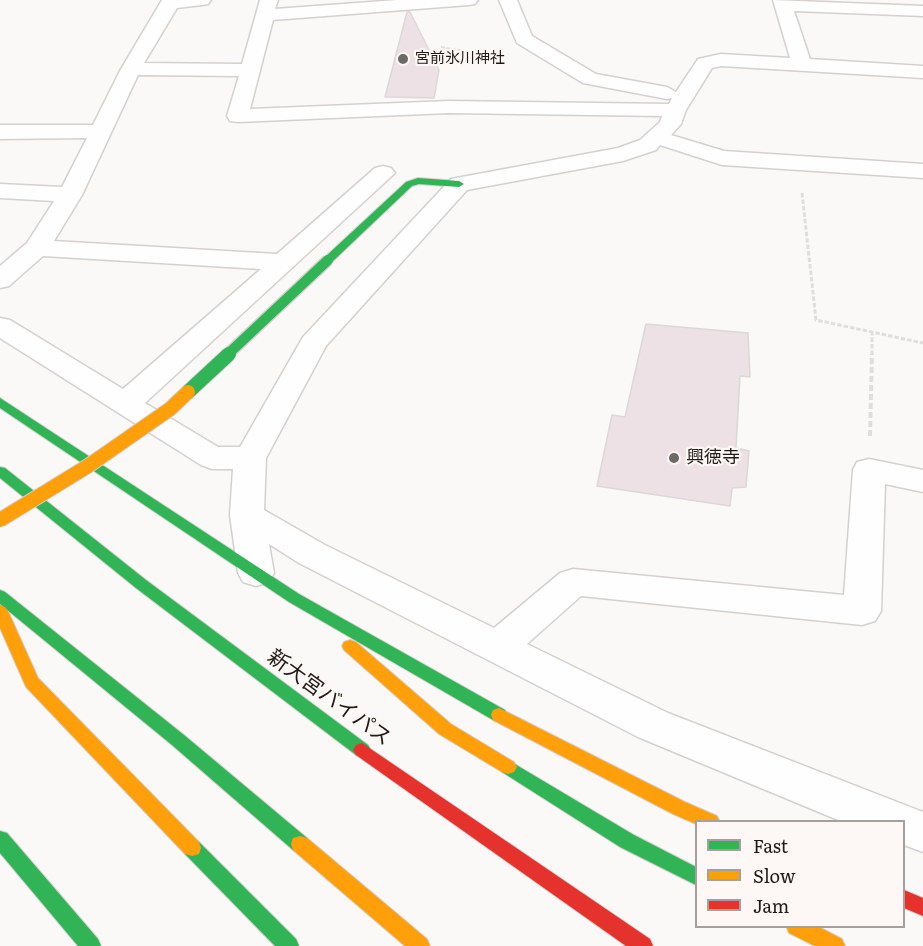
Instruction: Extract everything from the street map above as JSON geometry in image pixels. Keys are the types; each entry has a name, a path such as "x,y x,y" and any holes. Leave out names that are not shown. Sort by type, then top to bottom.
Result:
{"main road":[{"path":"0,520 88,466 170,409 409,184 418,181 459,184"},
{"path":"0,402 294,598 521,728 706,820"},
{"name":"新大宮バイパス","path":"0,471 141,584 350,741 643,946"},
{"path":"0,596 178,740 420,946"},
{"path":"294,598 445,729 627,841 695,875"},
{"path":"0,611 32,682 289,946"},
{"path":"0,839 91,946"},
{"path":"905,900 923,907"},
{"path":"798,928 835,946"}],"street":[{"path":"0,280 37,248 70,195 130,69 171,2 202,0"},
{"path":"469,0 267,7 238,116 449,107 679,103"},
{"path":"508,0 524,39 590,80 679,103"},
{"path":"802,65 783,3 923,11"},
{"path":"256,573 247,515 250,458 313,343 459,184 623,154 648,145 670,124 679,103 705,63 721,60 923,72"},
{"path":"130,69 250,70"},
{"path":"0,132 101,131"},
{"path":"656,137 722,158 923,171"},
{"path":"124,405 383,173"},
{"path":"0,191 70,195"},
{"path":"37,248 283,262"},
{"path":"0,326 212,458 250,458"},
{"path":"498,647 573,582 862,611 869,470 923,482"},
{"path":"247,515 312,554 653,725 889,820"},
{"path":"905,826 923,832"}],"path":[{"path":"798,163 816,320 923,343"},
{"path":"869,470 872,332"}],"building":[{"path":"407,12 410,12 439,70 434,98 385,97"},
{"path":"646,324 748,333 750,377 740,376 736,448 749,451 746,487 732,488 730,506 597,486 612,415 625,417"}],"traffic: fast":[{"path":"328,260 409,184 418,181 459,184"},
{"path":"188,392 328,260"},
{"path":"0,402 294,598 499,715"},
{"path":"0,471 141,584 362,750"},
{"path":"0,596 178,740 300,844"},
{"path":"508,767 627,841 695,875"},
{"path":"0,839 91,946"},
{"path":"192,848 289,946"}],"traffic: slow":[{"path":"0,520 88,466 170,409 188,392"},
{"path":"0,611 32,682 192,848"},
{"path":"350,646 445,729 508,767"},
{"path":"499,715 706,820"},
{"path":"300,844 420,946"},
{"path":"800,928 835,946"}],"traffic: jam":[{"path":"362,750 643,946"},
{"path":"905,899 923,907"}],"place":[{"name":"宮前氷川神社","path":"403,59"},
{"name":"興徳寺","path":"674,458"}]}
